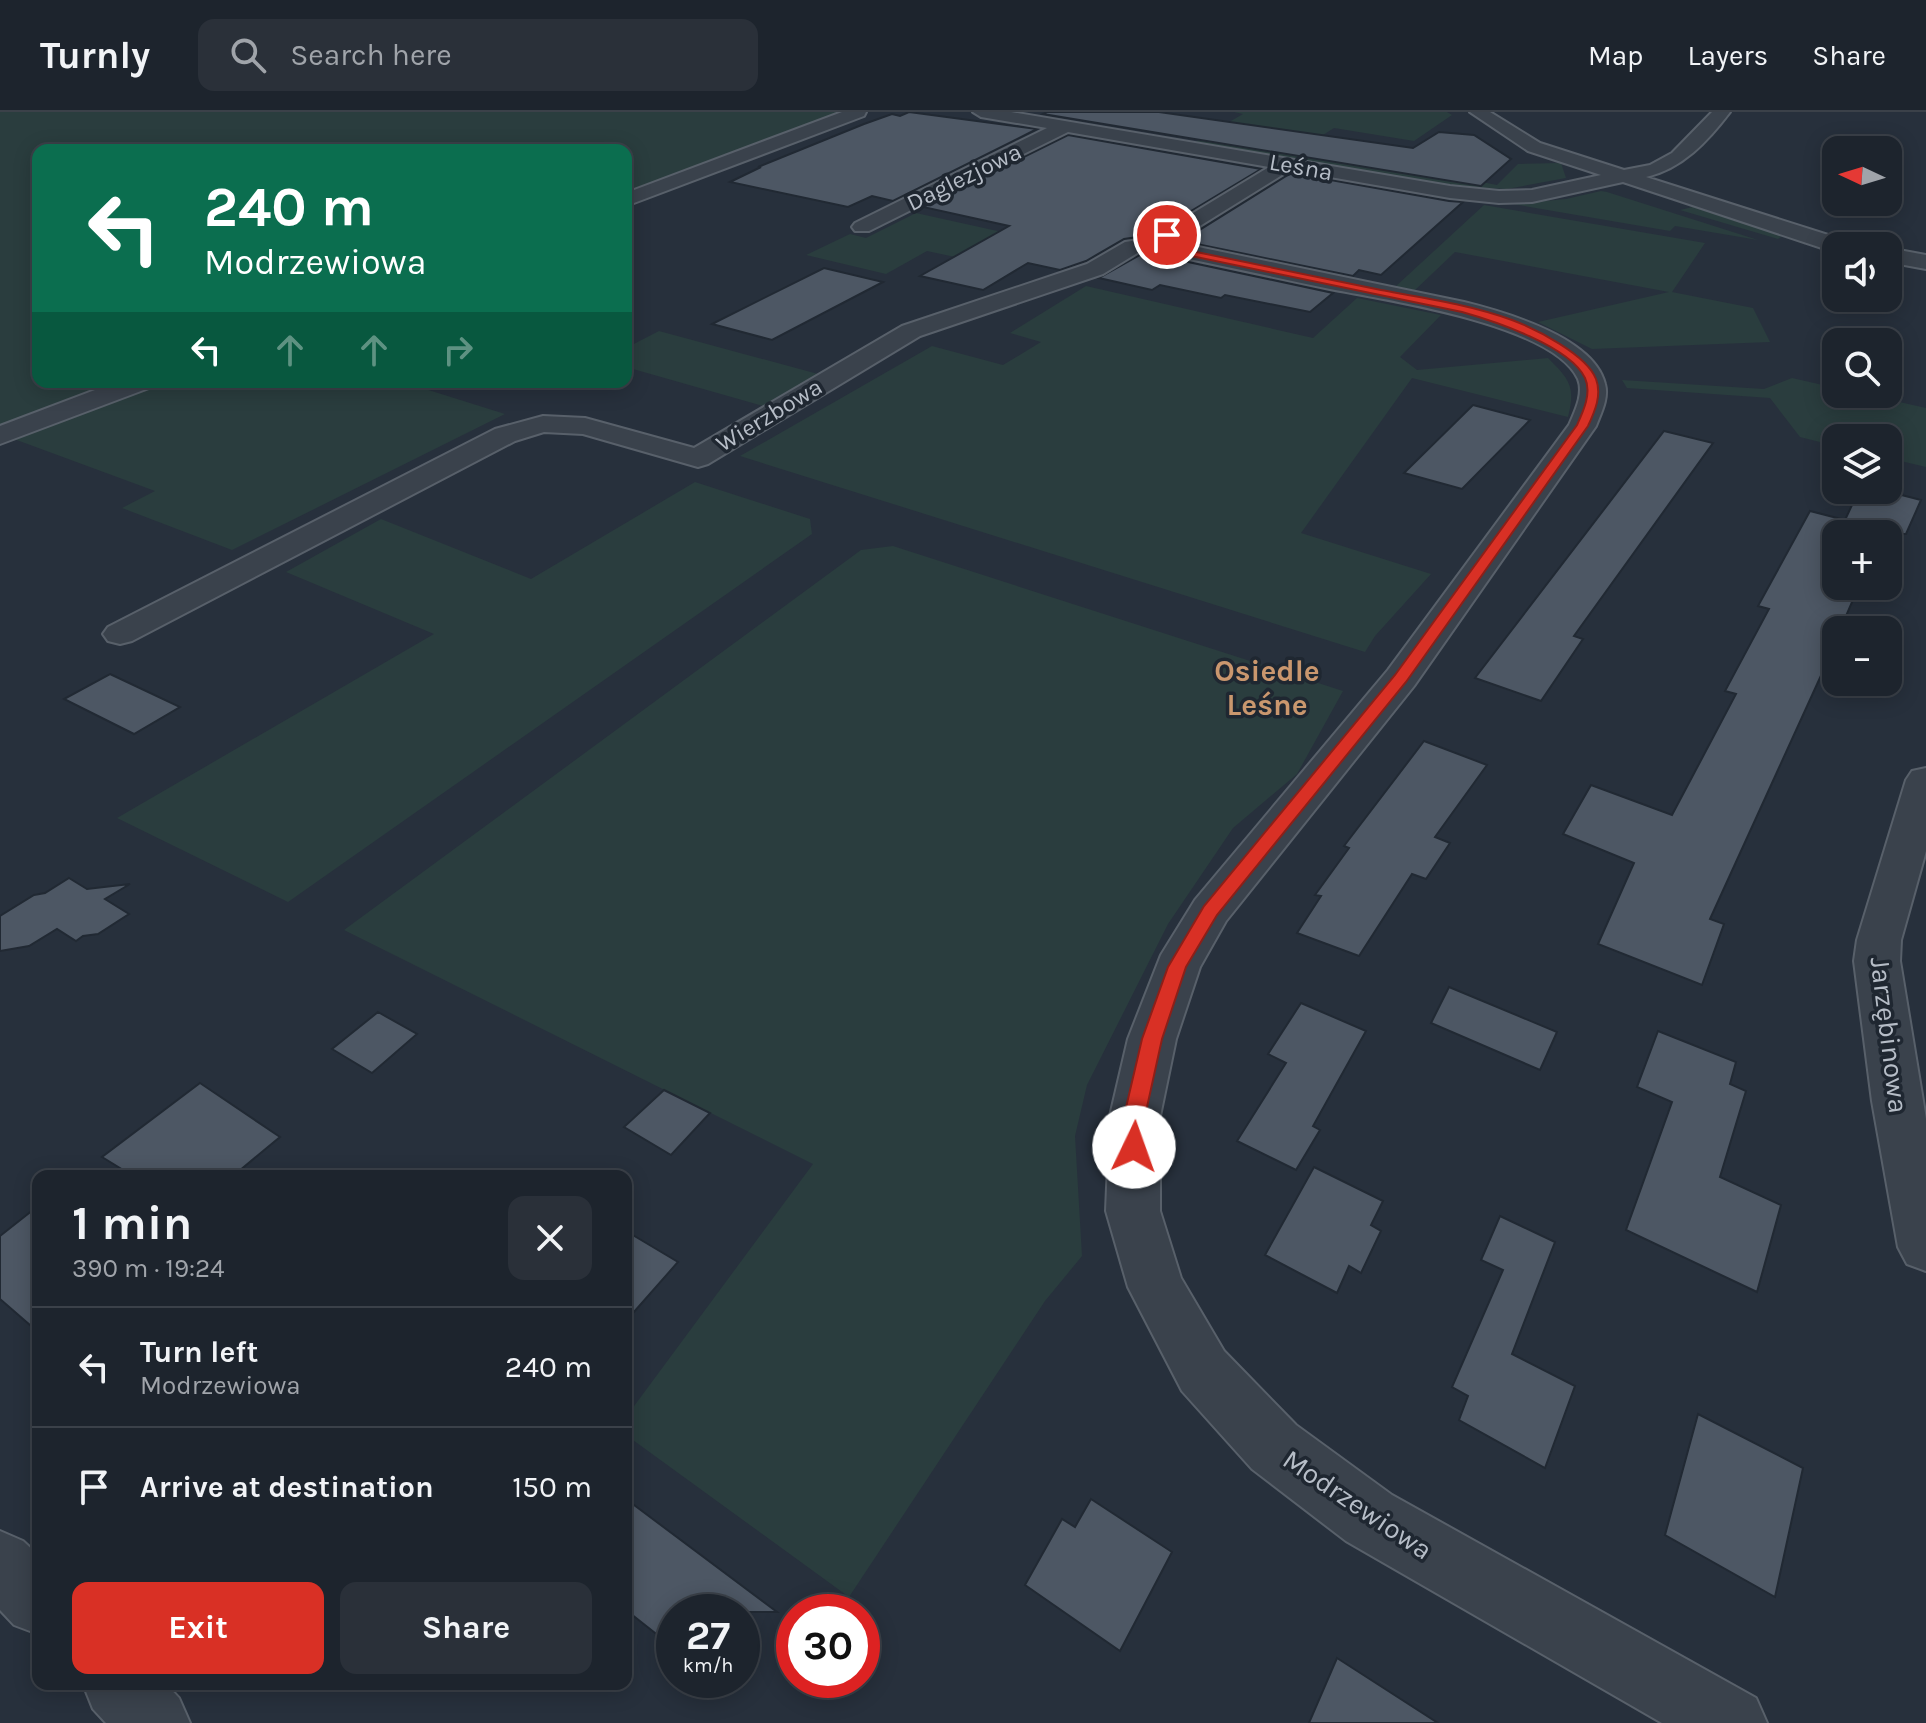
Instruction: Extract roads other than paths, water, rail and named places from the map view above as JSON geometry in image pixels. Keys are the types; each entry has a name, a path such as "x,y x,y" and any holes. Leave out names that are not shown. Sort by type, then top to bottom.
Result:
{"street":[{"path":"632,198 858,112"},
{"name":"Leśna","path":"981,112 1285,165 1499,197 1532,196 1621,177"},
{"name":"Leśna","path":"1478,112 1534,147 1822,241"},
{"path":"1621,177 1670,164 1722,112"},
{"name":"Daglezjowa","path":"862,227 1066,126"},
{"path":"1158,243 1285,165"},
{"name":"Wierzbowa","path":"120,634 505,435 543,424 585,426 698,458 911,331 1095,269 1133,247 1158,243"},
{"name":"Modrzewiowa","path":"1158,243 1175,250 1464,309 1509,323 1543,339 1579,363 1590,377 1593,390 1590,410 1582,426 1419,653 1210,911 1177,967 1152,1039 1135,1116 1133,1211 1156,1287 1203,1371 1274,1447 1369,1518 1731,1723"},
{"path":"1902,258 1926,262"},
{"path":"0,436 124,388"},
{"name":"Jarzębinowa","path":"1926,780 1879,940 1877,961 1897,1101 1926,1247"},
{"path":"0,1564 32,1595"},
{"path":"124,1690 154,1723"}],"district":[{"name":"Osiedle Leśne","path":"1267,688"}]}
